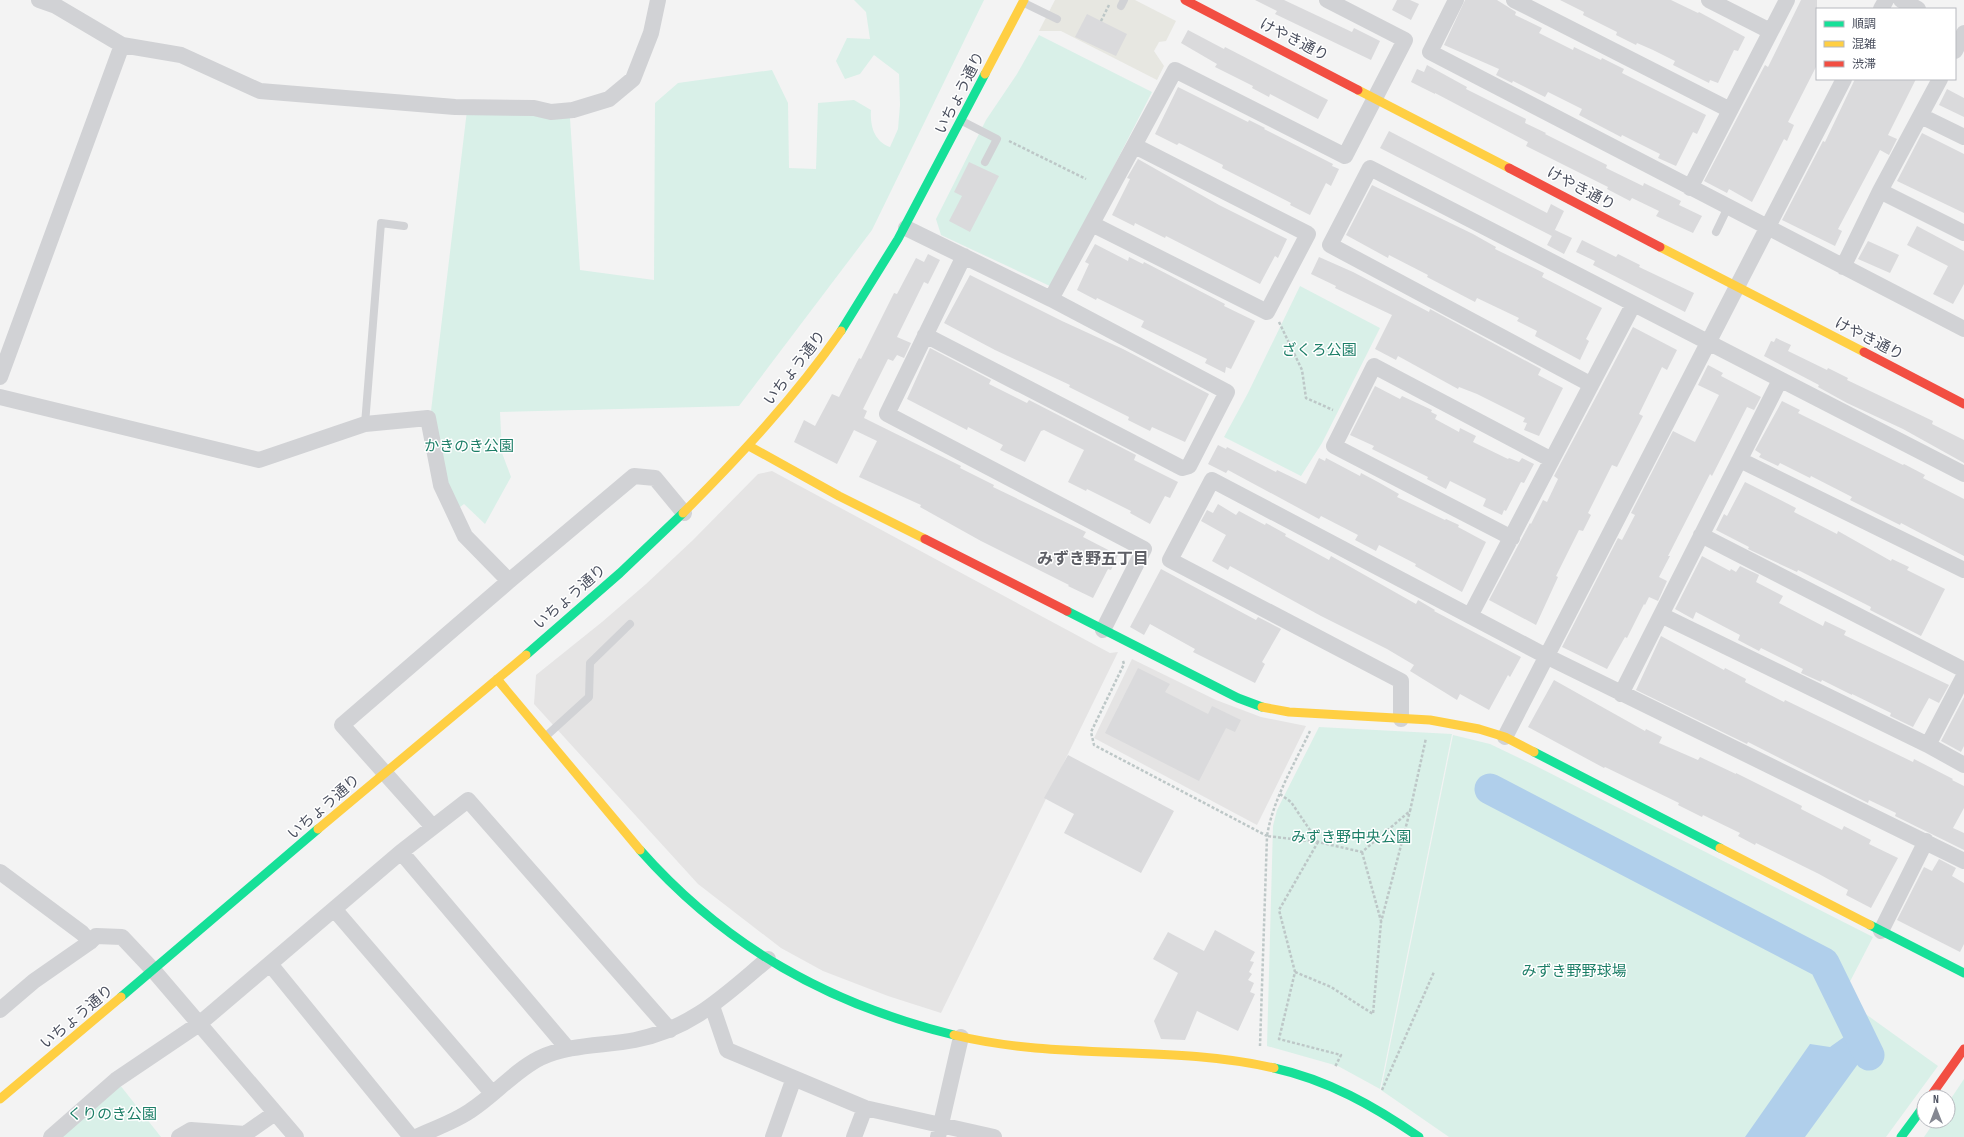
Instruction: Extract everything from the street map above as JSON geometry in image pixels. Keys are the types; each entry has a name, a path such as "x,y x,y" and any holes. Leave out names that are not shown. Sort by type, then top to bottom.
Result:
{"street":[{"path":"40,0 58,3 122,45 181,55 260,91 455,107 534,108 551,112 573,110 609,99 633,79 651,33 658,0"},
{"name":"けやき通り","path":"1185,0 1964,404"},
{"path":"1051,299 1175,70 1345,156 1376,99 1405,40 1327,0"},
{"path":"1456,0 1430,52 1964,329"},
{"path":"1514,0 1730,110"},
{"path":"1710,0 1770,31"},
{"path":"1690,188 1787,0"},
{"path":"1901,0 1916,8"},
{"name":"いちょう通り","path":"0,1100 497,679 684,513 749,446 815,368 863,299 906,228 1023,1"},
{"path":"1956,48 1964,33"},
{"path":"0,377 122,45"},
{"path":"1505,737 1736,286 1843,80"},
{"path":"1843,267 1880,191 1939,80"},
{"path":"1921,116 1964,137"},
{"path":"1092,224 1267,312 1308,234 1135,146"},
{"path":"1590,384 1330,246 1370,168 1633,305 1964,474"},
{"path":"1880,191 1964,233"},
{"path":"906,228 1051,299 1227,392 1189,466 1182,468 925,335"},
{"path":"964,256 887,414 1144,549 1103,630"},
{"path":"1470,616 1512,538 1550,459 1633,305"},
{"path":"1512,538 1334,446 1374,366 1550,459"},
{"path":"1621,694 1780,380"},
{"path":"0,396 259,460 365,424 428,418 441,486 465,536 509,581"},
{"path":"749,446 846,499 1238,698 1266,708 1318,715 1430,720 1479,729 1505,737 1881,931 1964,972"},
{"path":"1740,460 1964,570"},
{"path":"433,827 342,726 509,581 634,476 655,478 684,513"},
{"path":"1401,719 1401,682 1170,560 1212,480 1621,694 1964,860"},
{"path":"1701,535 1964,670"},
{"path":"1662,615 1928,745 1964,765"},
{"path":"1928,745 1964,676"},
{"path":"497,679 617,824 696,907 728,932 768,959 840,996 928,1029 961,1037 1043,1048 1208,1058 1260,1064 1292,1072 1353,1095 1419,1137"},
{"path":"51,1137 116,1080 199,1024 401,852 468,800 670,1030"},
{"path":"1881,931 1926,841"},
{"path":"401,852 568,1049"},
{"path":"0,872 82,933 90,942"},
{"path":"334,909 492,1093"},
{"path":"0,1010 34,981 90,942 96,936 122,937 154,971 296,1137"},
{"path":"416,1137 470,1111 520,1070 541,1058 568,1049 635,1040 670,1030 694,1018 712,1006 768,959"},
{"path":"270,964 411,1137"},
{"path":"712,1006 727,1050 865,1108 939,1131 994,1137"},
{"path":"939,1131 961,1037"},
{"path":"1936,1089 1964,1049"},
{"path":"774,1137 794,1078"},
{"path":"854,1137 865,1108"},
{"path":"179,1137 191,1130 245,1134 275,1114"},
{"path":"1902,1137 1916,1117"}],"lane":[{"path":"1023,1 1056,19"},
{"path":"962,120 997,139 985,162"},
{"path":"1716,232 1728,207"},
{"path":"365,424 381,223 404,226"},
{"path":"545,737 589,697 590,663 630,624"}],"path":[{"path":"1101,21 1110,1"},
{"path":"997,139 1008,140 1086,179"},
{"path":"1267,312 1277,320 1302,370 1306,398 1348,418"},
{"path":"1122,659 1124,664 1091,732 1094,745 1267,836 1318,842 1362,852"},
{"path":"1260,1064 1267,836 1269,822 1280,794 1318,715"},
{"path":"1295,972 1331,987 1373,1014 1381,922 1410,810 1430,720"},
{"path":"1280,794 1291,802 1318,842"},
{"path":"1362,852 1410,810"},
{"path":"1318,842 1279,910 1295,972 1279,1039 1341,1055 1326,1084"},
{"path":"1362,852 1381,922"},
{"path":"1374,1108 1434,972"}],"shaded area":[{"path":"1055,0 1135,0 1176,21 1166,41 1159,42 1154,51 1164,66 1157,80 1061,31 1039,31"},
{"path":"772,471 1110,653 1118,652 941,1013 888,996 823,971 781,948 698,884 534,704 536,675 602,622 646,584 693,540 758,474"},
{"path":"1132,659 1216,700 1261,717 1306,726 1257,825 1094,738"}],"green space":[{"name":"かきのき公園","path":"854,0 984,0 872,230 739,406 500,412 502,453 511,477 485,524 464,504 455,511 449,484 441,472 431,411 468,102 570,118 580,270 654,280 655,103 678,83 772,70 788,103 789,168 816,169 818,103 854,100 871,110 871,122 874,132 880,141 890,147 898,129 900,105 899,74 874,55 860,74 845,79 836,61 847,38 870,39 866,12"},
{"path":"1039,35 1152,92 1052,287 941,235 936,219 986,120 1017,74"},
{"name":"ざくろ公園","path":"1300,286 1380,328 1322,443 1301,476 1224,437 1248,393"},
{"name":"みずき野中央公園","path":"1319,727 1452,734 1380,1089 1338,1066 1267,1046 1273,826 1277,810"},
{"name":"みずき野野球場","path":"1453,735 1490,744 1532,764 1873,937 1842,997 1938,1066 1921,1089 1916,1089 1916,1096 1886,1137 1449,1137 1381,1090"},
{"path":"1964,1079 1964,1137 1924,1137 1930,1129 1956,1129 1956,1091"},
{"name":"くりのき公園","path":"116,1080 161,1137 51,1137"}],"water":[{"path":"1851,1032 1863,1057 1805,1137 1745,1137 1810,1044 1830,1047"}],"building":[{"path":"1255,0 1284,0 1352,32 1354,28 1380,41 1371,60 1275,14 1277,11"},
{"path":"1397,0 1410,0 1419,4 1411,20 1392,10"},
{"path":"1465,0 1497,0 1516,12 1515,15 1542,28 1539,33 1573,50 1574,47 1601,60 1602,58 1624,69 1622,73 1706,115 1697,134 1693,132 1676,166 1658,158 1660,154 1622,135 1621,137 1579,115 1582,109 1548,92 1545,97 1513,81 1512,83 1496,75 1499,69 1444,45"},
{"path":"1560,0 1671,0 1698,13 1699,12 1745,37 1738,51 1734,50 1718,83 1710,80 1709,83 1673,65 1675,61 1616,35 1617,32 1583,15 1584,12"},
{"path":"1801,0 1817,0 1816,67 1788,122 1794,125 1787,141 1784,139 1752,202 1729,189 1727,193 1704,181 1765,65 1768,67"},
{"path":"1087,14 1127,34 1116,56 1075,37"},
{"path":"1188,30 1224,49 1225,47 1328,100 1318,119 1270,94 1269,97 1252,88 1253,86 1215,67 1217,64 1181,43"},
{"path":"1427,65 1467,87 1466,89 1526,119 1525,123 1607,165 1606,168 1643,186 1644,183 1681,201 1679,205 1702,216 1693,233 1656,216 1659,211 1632,198 1630,201 1607,189 1608,187 1526,146 1528,142 1411,82 1417,69 1424,72"},
{"path":"1855,80 1916,80 1888,135 1897,139 1889,155 1880,150 1838,229 1842,231 1835,246 1782,220 1823,141 1825,142"},
{"path":"1178,87 1248,122 1249,120 1265,128 1264,129 1333,164 1332,166 1339,169 1331,186 1326,183 1310,215 1290,205 1291,203 1222,168 1223,165 1179,143 1177,145 1155,134"},
{"path":"1947,89 1964,98 1964,117 1939,105"},
{"path":"1389,131 1547,213 1551,204 1564,211 1552,236 1380,148"},
{"path":"1922,133 1964,154 1964,213 1897,181"},
{"path":"1138,159 1219,205 1287,239 1278,258 1275,256 1260,284 1166,236 1165,238 1135,223 1134,226 1112,215 1130,179 1127,178"},
{"path":"969,162 999,176 970,232 949,221 962,196 954,192"},
{"path":"1372,185 1473,234 1496,247 1495,249 1544,273 1542,277 1602,308 1586,339 1589,341 1580,360 1535,336 1537,331 1517,321 1519,318 1477,298 1475,302 1427,277 1428,275 1389,255 1388,258 1346,235"},
{"path":"1917,226 1964,251 1964,284 1953,304 1933,294 1948,266 1907,245"},
{"path":"1555,230 1572,238 1564,254 1547,245"},
{"path":"1582,240 1616,257 1618,254 1640,265 1639,267 1694,293 1685,312 1593,265 1595,261 1576,252"},
{"path":"1868,241 1899,255 1890,273 1858,259"},
{"path":"1095,244 1128,261 1129,257 1143,264 1144,262 1225,304 1224,306 1255,321 1231,369 1226,367 1225,373 1205,363 1207,359 1141,327 1144,321 1077,290 1089,264 1085,262"},
{"path":"928,254 940,260 928,284 924,282 897,337 911,343 904,358 897,355 893,361 888,359 863,409 867,411 864,418 961,466 960,468 994,485 993,487 1086,532 1083,537 1118,555 1111,570 1108,569 1093,598 981,541 920,507 921,505 859,477 877,441 854,430 837,464 794,442 804,420 815,426 832,394 839,397 859,358 861,359 894,293 897,294 916,258 924,262"},
{"path":"1319,257 1353,272 1429,312 1430,309 1541,369 1538,375 1563,388 1539,436 1524,430 1527,423 1523,422 1525,418 1477,394 1459,387 1458,389 1398,356 1396,360 1375,349 1392,315 1335,288 1336,286 1311,274"},
{"path":"970,275 1062,321 1123,349 1209,394 1185,442 1152,427 1150,431 1128,420 1129,417 1069,387 1070,385 995,350 944,323"},
{"path":"1633,327 1677,350 1667,370 1662,367 1639,414 1643,416 1617,467 1612,465 1588,513 1591,515 1583,531 1579,530 1556,576 1558,577 1536,625 1489,600 1543,500 1547,502 1558,479 1554,476"},
{"path":"1776,338 1791,345 1788,351 1827,370 1828,368 1848,378 1847,380 1933,421 1932,424 1964,440 1964,463 1903,429 1847,403 1818,387 1819,385 1764,356 1771,341 1774,342"},
{"path":"930,348 991,380 989,384 1027,403 1029,400 1136,455 1134,460 1178,482 1170,498 1165,496 1150,524 1130,513 1131,511 1087,489 1086,491 1068,482 1084,450 1044,430 1041,431 1025,462 1000,450 1003,445 968,427 967,430 907,399"},
{"path":"1708,365 1723,373 1721,376 1761,397 1754,410 1747,407 1712,476 1710,474 1668,556 1670,556 1659,577 1667,581 1658,601 1649,597 1627,638 1625,637 1607,669 1562,647 1618,538 1622,540 1635,515 1631,513 1673,431 1695,442 1719,395 1698,385"},
{"path":"1375,386 1400,399 1402,396 1432,410 1431,412 1437,415 1435,419 1459,432 1460,428 1476,436 1473,442 1508,459 1509,458 1519,462 1522,458 1534,464 1524,483 1521,482 1506,511 1504,510 1502,515 1483,506 1486,499 1450,481 1446,489 1427,479 1428,477 1372,449 1374,446 1350,435"},
{"path":"1782,401 1800,410 1798,413 1903,465 1904,464 1925,475 1923,478 1964,499 1964,556 1901,523 1900,525 1850,500 1852,497 1811,476 1810,478 1780,463 1778,466 1759,457 1761,454 1755,450"},
{"path":"1218,445 1226,449 1227,447 1276,472 1277,470 1306,484 1319,458 1325,461 1326,458 1360,476 1361,473 1399,494 1397,497 1445,520 1446,519 1459,525 1458,527 1486,542 1462,592 1415,566 1416,564 1379,545 1376,551 1355,540 1358,535 1321,516 1319,519 1228,470 1226,473 1208,464"},
{"path":"1745,482 1796,508 1794,512 1837,534 1838,531 1891,561 1892,559 1909,567 1907,570 1945,589 1921,636 1870,610 1871,607 1798,570 1797,572 1748,549 1749,547 1716,530 1724,514 1727,516"},
{"path":"1218,504 1236,515 1239,511 1265,525 1266,523 1286,534 1285,536 1329,560 1331,556 1416,604 1418,600 1435,610 1434,611 1521,657 1510,677 1508,675 1489,710 1460,694 1457,700 1410,671 1414,665 1387,649 1321,616 1230,566 1228,570 1212,561 1226,535 1201,521 1207,510 1213,513"},
{"path":"1702,556 1730,571 1731,569 1736,572 1740,566 1759,575 1756,582 1783,596 1779,603 1823,626 1825,621 1846,631 1844,635 1949,685 1939,703 1929,698 1913,727 1890,716 1891,713 1852,694 1822,680 1821,682 1801,673 1803,669 1761,648 1759,651 1738,640 1740,635 1696,612 1693,619 1675,609"},
{"path":"1161,569 1256,620 1258,617 1281,629 1262,662 1265,664 1255,683 1193,652 1195,649 1150,624 1144,635 1130,627"},
{"path":"1661,636 1724,670 1725,668 1746,679 1745,682 1784,702 1785,700 1913,762 1914,759 1964,786 1964,808 1953,828 1964,833 1964,850 1895,816 1896,813 1869,800 1868,803 1748,742 1747,744 1636,690"},
{"path":"1138,668 1170,684 1165,692 1208,714 1212,706 1241,720 1235,732 1226,728 1199,781 1105,733"},
{"path":"1554,680 1645,731 1646,729 1662,737 1659,743 1698,760 1700,757 1736,773 1802,806 1801,809 1842,830 1844,826 1871,840 1869,844 1898,858 1871,908 1846,895 1848,890 1819,874 1756,843 1755,845 1738,836 1740,833 1703,815 1702,817 1678,805 1679,803 1605,767 1604,768 1528,727"},
{"path":"1964,697 1964,746 1961,752 1941,741"},
{"path":"1068,755 1174,811 1141,873 1064,833 1074,814 1044,798"},
{"path":"1939,859 1956,868 1952,876 1964,883 1964,944 1960,952 1897,920 1924,867 1932,871"},
{"path":"1215,930 1255,952 1250,961 1254,962 1249,972 1252,974 1248,980 1254,983 1250,992 1255,994 1238,1031 1197,1011 1185,1040 1161,1039 1154,1021 1178,973 1153,959 1168,932 1204,951"}],"waterway":[{"path":"1490,789 1824,963 1869,1055"}],"traffic: fast":[{"path":"841,331 898,239 985,74"},
{"path":"526,655 620,573 683,513"},
{"path":"1067,611 1238,698 1262,707"},
{"path":"1534,752 1720,848"},
{"path":"121,997 318,829"},
{"path":"640,850 673,885 708,915 744,943 782,967 822,988 864,1007 908,1022 954,1035"},
{"path":"1870,925 1964,973"},
{"path":"1274,1068 1313,1079 1350,1095 1419,1137"},
{"path":"1901,1137 1916,1117"}],"traffic: slow":[{"path":"985,74 1024,0"},
{"path":"1358,90 1509,168"},
{"path":"1660,247 1864,352"},
{"path":"683,513 725,470 786,403 841,331"},
{"path":"749,446 839,496 925,539"},
{"path":"318,829 526,655"},
{"path":"497,679 640,850"},
{"path":"1262,707 1289,712 1430,720 1479,729 1505,737 1534,752"},
{"path":"1720,848 1870,925"},
{"path":"0,1099 121,997"},
{"path":"954,1035 994,1043 1034,1048 1194,1056 1274,1068"}],"traffic: jam":[{"path":"1185,0 1358,90"},
{"path":"1509,168 1660,247"},
{"path":"1864,352 1964,404"},
{"path":"925,539 1067,611"},
{"path":"1936,1089 1964,1049"}],"district":[{"name":"みずき野五丁目","path":"1093,559"}]}
